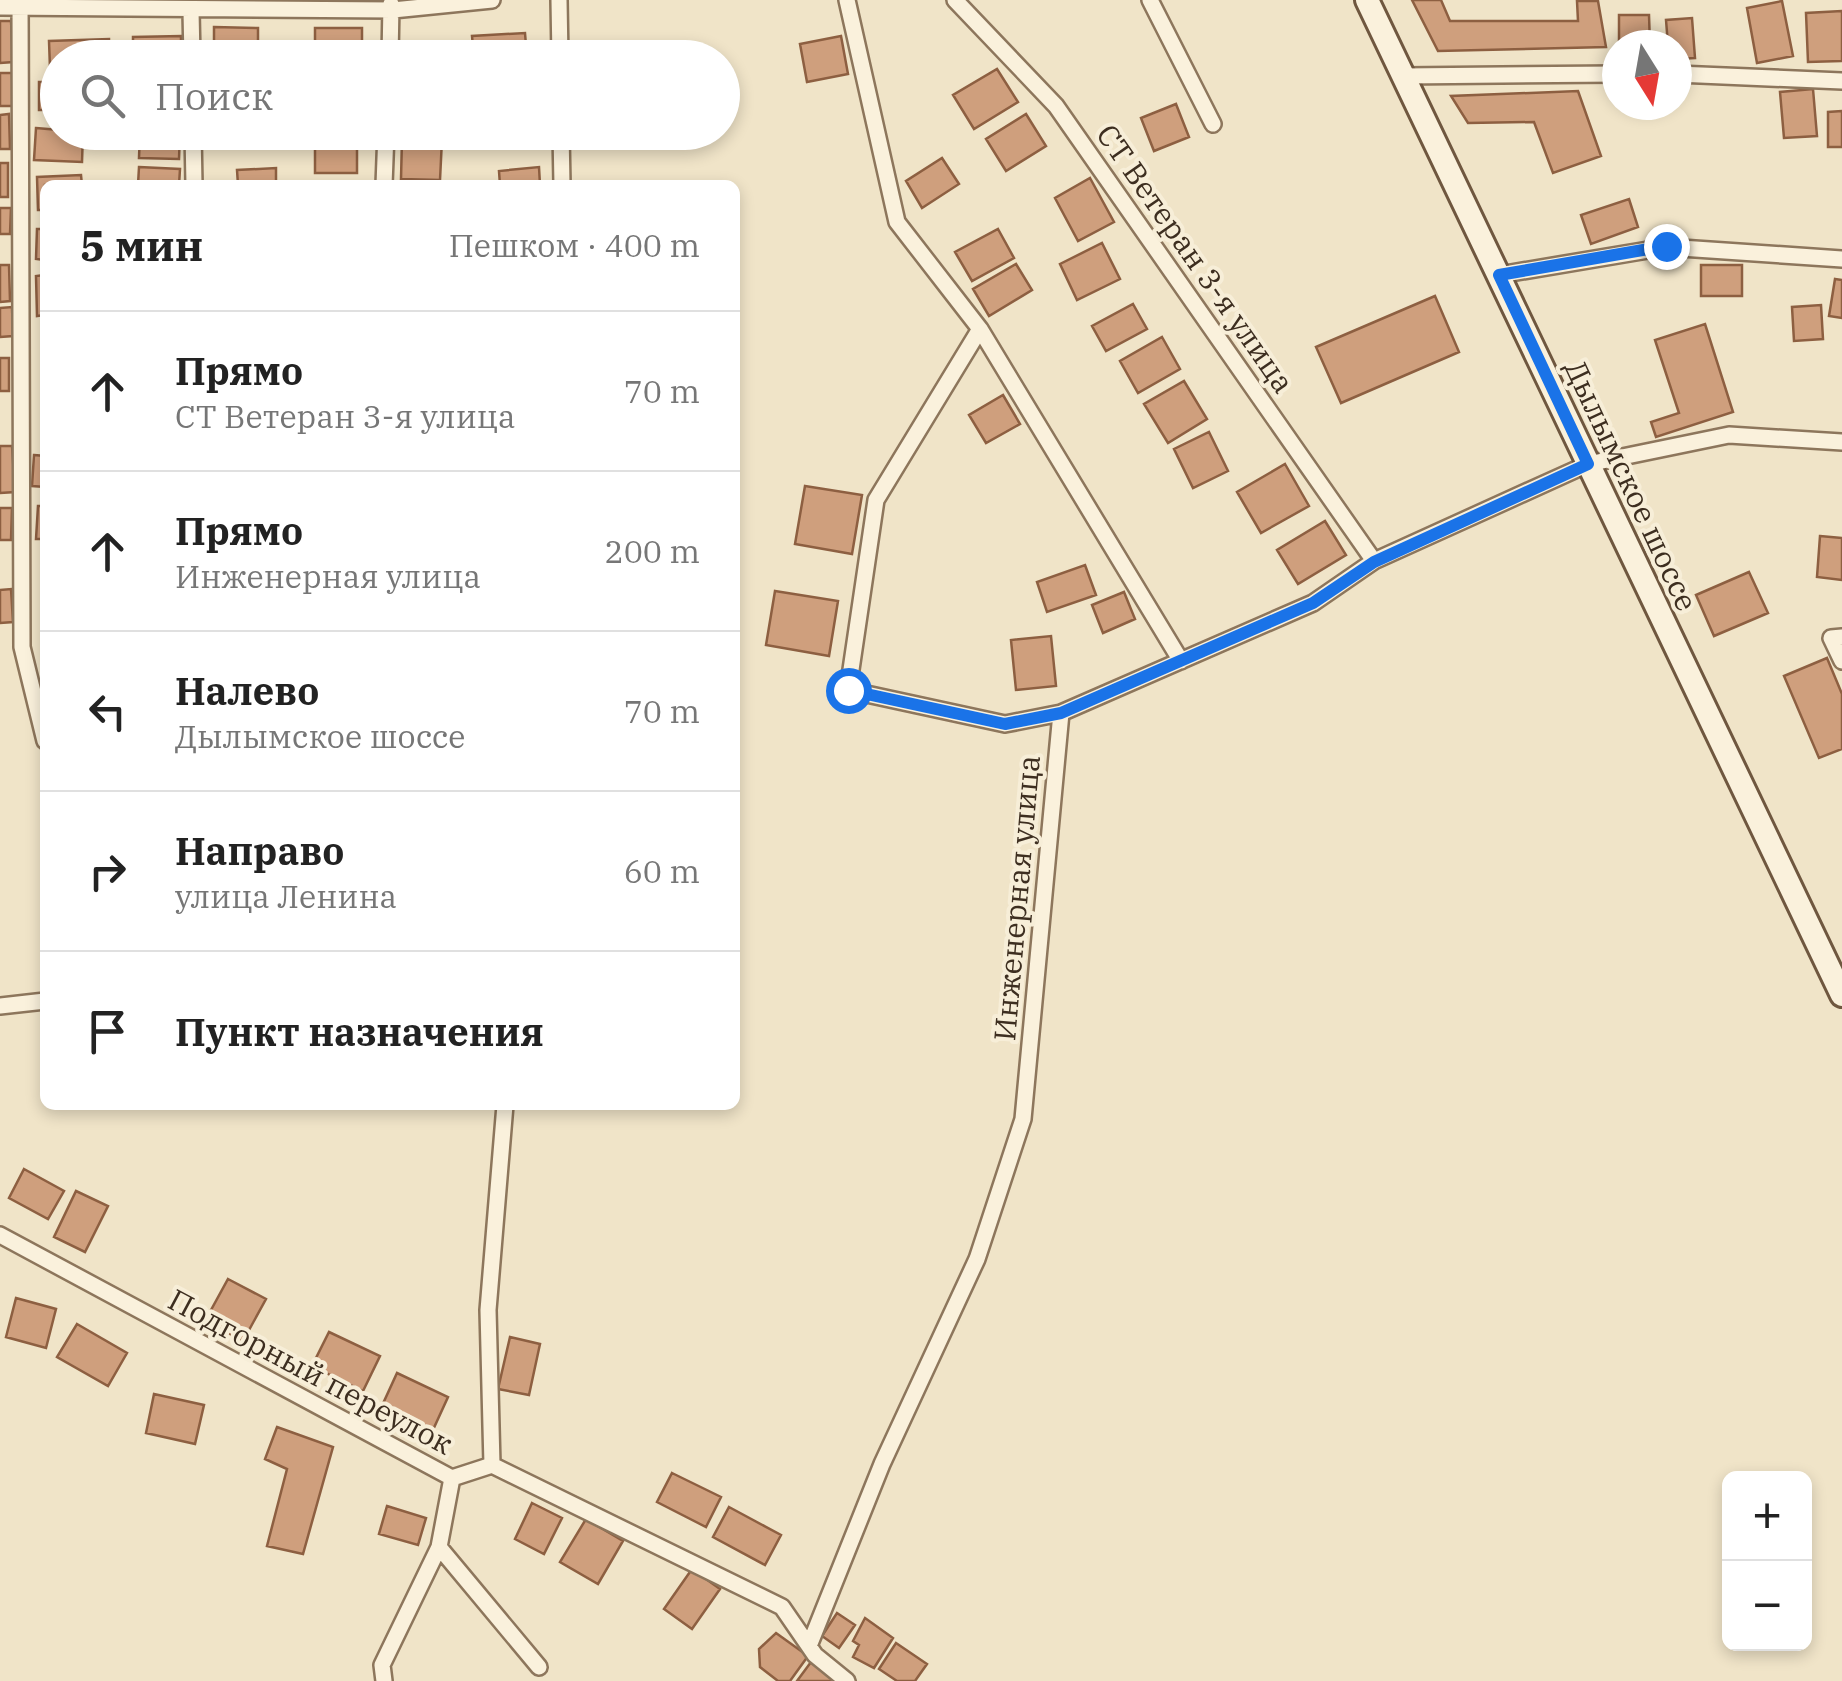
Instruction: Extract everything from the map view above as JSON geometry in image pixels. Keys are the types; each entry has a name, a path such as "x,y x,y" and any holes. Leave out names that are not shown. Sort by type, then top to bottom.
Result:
{"main road":[{"name":"Дылымское шоссе","path":"1367,0 1842,995"}],"street":[{"path":"0,7 21,4 191,10 226,4 392,5 492,0"},
{"path":"559,0 560,40"},
{"path":"847,0 896,222 980,330 1181,661"},
{"name":"СТ Ветеран 3-я улица","path":"956,0 1056,106 1374,562"},
{"path":"1150,0 1213,124"},
{"path":"21,4 22,647 40,721"},
{"path":"391,40 392,5"},
{"path":"191,10 192,40"},
{"path":"1403,76 1602,74"},
{"path":"1692,75 1842,82"},
{"path":"193,150 194,180"},
{"path":"384,180 385,150"},
{"path":"561,150 562,180"},
{"path":"1499,275 1666,246 1842,258"},
{"path":"980,330 876,500 848,690 1005,724 1061,713 1313,603 1374,562 1588,464 1729,435 1842,442"},
{"path":"1842,637 1831,638 1842,661"},
{"name":"Инженерная улица","path":"809,1646 882,1464 977,1259 1023,1119 1061,713"},
{"path":"0,1006 40,1002"},
{"path":"505,1110 488,1310 492,1465 782,1607 809,1646 847,1681"},
{"name":"Подгорный переулок","path":"0,1235 452,1478 492,1465"},
{"path":"384,1681 382,1666 439,1547 452,1478"},
{"path":"439,1547 539,1667"}],"building":[{"path":"1412,0 1441,0 1450,21 1578,21 1577,1 1598,1 1602,47 1438,51"},
{"path":"1782,1 1793,56 1757,63 1747,8"},
{"path":"1842,11 1842,61 1808,62 1806,13"},
{"path":"1619,15 1649,15 1650,30 1619,30"},
{"path":"1692,18 1695,58 1692,58 1692,30 1667,30 1666,20"},
{"path":"0,21 11,21 13,62 0,63"},
{"path":"214,27 258,28 258,40 214,40"},
{"path":"315,28 362,28 362,40 315,40"},
{"path":"525,33 526,40 472,40 472,36"},
{"path":"181,36 181,40 133,40"},
{"path":"841,36 848,74 807,82 800,44"},
{"path":"997,69 1018,102 974,129 953,95"},
{"path":"0,73 12,73 13,106 0,106"},
{"path":"1813,89 1817,136 1784,138 1780,92"},
{"path":"1578,91 1601,156 1553,173 1534,122 1468,123 1451,96"},
{"path":"1176,104 1189,137 1154,151 1141,118"},
{"path":"1842,111 1842,147 1828,147 1828,112"},
{"path":"9,114 10,149 0,149 0,115"},
{"path":"1026,114 1046,146 1006,171 986,139"},
{"path":"36,128 40,128 40,150 82,150 82,162 34,160"},
{"path":"139,150 179,150 179,159 139,158"},
{"path":"315,150 357,150 357,173 315,173"},
{"path":"402,150 441,150 440,180 401,179"},
{"path":"942,158 959,184 922,208 906,181"},
{"path":"0,163 8,163 8,197 0,197"},
{"path":"139,167 180,169 179,180 138,180"},
{"path":"539,167 540,180 500,180 499,171"},
{"path":"276,168 276,180 238,180 237,170"},
{"path":"81,175 82,180 40,180 38,210 37,177"},
{"path":"1090,178 1114,222 1078,241 1055,198"},
{"path":"1629,199 1638,227 1591,244 1581,215"},
{"path":"0,208 11,208 10,234 0,234"},
{"path":"37,229 40,229 40,259 36,259"},
{"path":"998,229 1014,258 972,281 955,252"},
{"path":"1102,243 1120,279 1077,300 1060,264"},
{"path":"1016,264 1032,290 989,316 973,289"},
{"path":"0,265 9,265 10,301 0,302"},
{"path":"1701,265 1742,265 1742,296 1701,296"},
{"path":"36,276 40,276 37,316"},
{"path":"1835,279 1842,280 1842,318 1829,316"},
{"path":"1435,296 1459,352 1341,403 1316,347"},
{"path":"1133,304 1147,329 1106,351 1092,326"},
{"path":"1821,305 1823,339 1794,341 1792,307"},
{"path":"12,307 13,336 0,337 0,308"},
{"path":"1705,324 1733,412 1656,437 1651,422 1679,413 1655,340"},
{"path":"1162,337 1180,369 1138,393 1120,361"},
{"path":"0,358 9,358 9,391 0,391"},
{"path":"1184,381 1207,419 1168,443 1144,404"},
{"path":"1003,395 1020,424 986,443 969,415"},
{"path":"1209,432 1228,471 1193,488 1174,449"},
{"path":"0,446 12,446 15,492 0,493"},
{"path":"34,455 40,456 40,487 32,486"},
{"path":"1285,464 1309,506 1261,533 1237,492"},
{"path":"805,486 862,495 852,554 795,544"},
{"path":"38,506 40,506 40,539 36,539"},
{"path":"0,508 12,508 11,540 0,540"},
{"path":"1325,521 1346,555 1298,584 1277,550"},
{"path":"1820,536 1842,538 1842,580 1817,577"},
{"path":"1085,565 1096,595 1047,612 1037,582"},
{"path":"1749,572 1768,613 1714,636 1696,595"},
{"path":"11,589 13,622 0,623 0,590"},
{"path":"775,591 838,601 829,656 766,645"},
{"path":"1124,592 1135,619 1103,633 1092,605"},
{"path":"1051,636 1056,686 1016,690 1011,640"},
{"path":"1827,658 1842,694 1842,749 1819,758 1784,676"},
{"path":"24,1169 64,1191 48,1219 9,1198"},
{"path":"76,1191 108,1206 85,1252 54,1237"},
{"path":"228,1279 266,1299 243,1341 205,1321"},
{"path":"16,1298 56,1309 46,1348 6,1337"},
{"path":"77,1324 127,1353 108,1386 57,1357"},
{"path":"329,1332 380,1356 363,1391 312,1366"},
{"path":"510,1337 540,1344 529,1395 498,1389"},
{"path":"397,1373 448,1397 432,1432 381,1408"},
{"path":"154,1394 204,1405 195,1444 146,1433"},
{"path":"277,1427 333,1447 303,1554 267,1546 287,1469 265,1459"},
{"path":"672,1473 721,1497 706,1527 657,1502"},
{"path":"532,1503 562,1518 544,1554 515,1539"},
{"path":"387,1506 426,1518 418,1545 379,1534"},
{"path":"729,1507 781,1535 765,1565 713,1537"},
{"path":"586,1519 623,1541 598,1584 560,1562"},
{"path":"692,1569 720,1589 692,1629 664,1609"},
{"path":"837,1613 855,1625 839,1648 822,1636"},
{"path":"865,1618 893,1638 874,1668 853,1657 859,1645 853,1641"},
{"path":"776,1633 808,1656 790,1681 778,1681 760,1667 759,1649"},
{"path":"896,1643 927,1664 915,1681 897,1681 879,1669"},
{"path":"811,1662 836,1681 797,1681"}],"route":[{"path":"848,690 1005,724 1061,713 1313,603 1374,562 1588,464 1499,275 1666,246"}]}
